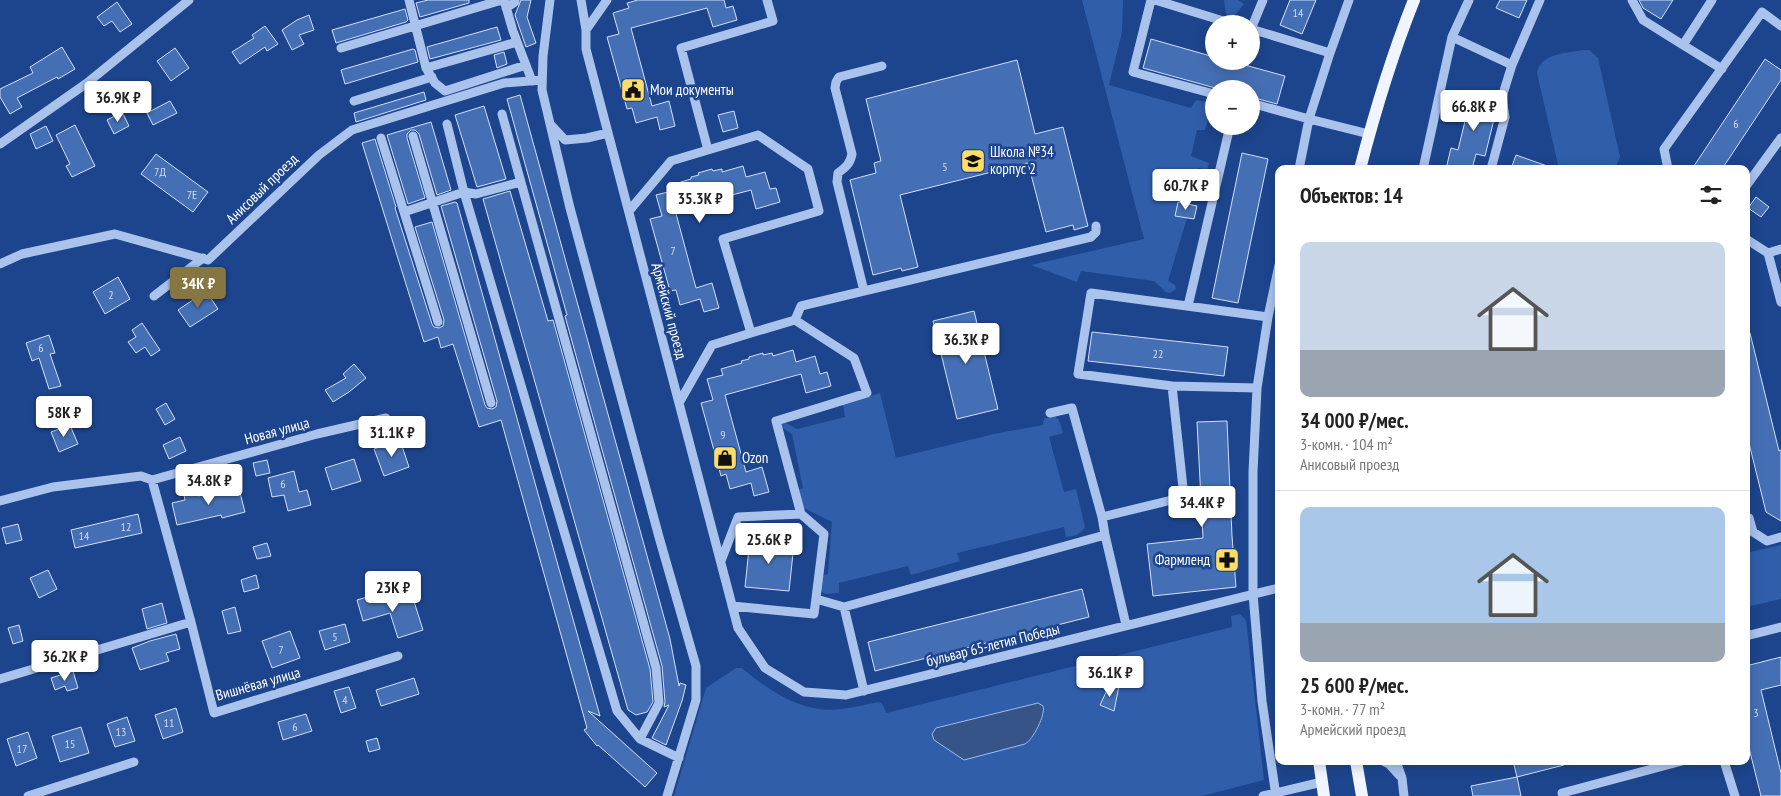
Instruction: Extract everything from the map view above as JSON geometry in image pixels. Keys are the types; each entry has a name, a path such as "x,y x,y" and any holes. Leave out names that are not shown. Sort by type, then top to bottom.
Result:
{"main road":[{"path":"1361,165 1389,68 1414,0"},
{"path":"1320,765 1324,796"},
{"path":"1357,765 1362,796"}],"street":[{"path":"0,144 87,84 189,0"},
{"path":"409,0 426,68 435,83 446,91 526,65"},
{"path":"341,48 415,25 515,2 515,0"},
{"path":"550,0 543,56 542,90 572,218 696,666 696,700 667,796"},
{"name":"Армейский проезд","path":"580,0 586,30 586,49 738,628"},
{"path":"586,30 607,0"},
{"path":"708,150 681,48 773,21 767,0"},
{"path":"1151,0 1133,72 1205,92"},
{"path":"1155,0 1205,15"},
{"path":"1257,15 1263,0"},
{"path":"1300,165 1309,118 1349,0"},
{"path":"1423,165 1452,37 1469,0"},
{"path":"1492,165 1505,117 1502,98 1512,65 1540,0"},
{"path":"1632,0 1643,20 1722,69"},
{"path":"1683,45 1712,0"},
{"path":"504,3 532,81"},
{"path":"1667,165 1664,149 1762,12 1781,26"},
{"path":"1260,32 1330,53"},
{"path":"1452,37 1512,65"},
{"path":"426,68 517,42"},
{"path":"864,292 837,182 838,172 851,161 852,154 836,82 839,78 882,66"},
{"path":"354,101 432,77"},
{"name":"Анисовый проезд","path":"203,258 208,260 319,155 352,130 504,84 542,80"},
{"path":"1260,105 1369,134"},
{"path":"502,114 656,668 660,702 640,739"},
{"path":"447,124 464,192 617,710 640,739 678,758"},
{"path":"550,125 565,140 587,138 608,133"},
{"path":"629,211 671,161 758,135 808,170 819,211 724,239 751,333"},
{"path":"1188,306 1228,135"},
{"path":"413,136 491,403"},
{"path":"381,138 438,322"},
{"path":"1750,181 1781,138"},
{"path":"404,212 464,192 476,194 521,182"},
{"path":"795,320 801,306 1091,237 1096,232 1096,226"},
{"path":"0,264 22,254 115,234 203,258"},
{"path":"1750,242 1768,253 1781,302"},
{"path":"1768,253 1781,249"},
{"path":"154,296 203,258"},
{"path":"1275,285 1257,388 1253,472 1252,594 1262,701 1276,794"},
{"path":"1257,388 1172,386 1078,374 1090,293 1268,317"},
{"path":"679,403 712,345 795,320 854,358 867,393 776,421 800,514 824,534 814,614 732,606"},
{"path":"1102,517 1184,497 1172,386"},
{"path":"1050,413 1072,408 1102,517 1126,626"},
{"name":"Новая улица","path":"0,501 53,487 141,476 152,480 317,434 386,418"},
{"name":"Вишнёвая улица","path":"152,480 214,713 398,656"},
{"path":"721,561 738,517 800,514"},
{"path":"1750,518 1753,532 1766,541 1781,537"},
{"path":"816,599 844,607 1106,535"},
{"name":"бульвар 65-летия Победы","path":"738,628 765,668 804,692 846,696 1275,589"},
{"path":"844,607 864,691"},
{"path":"0,680 191,622"},
{"path":"1750,635 1781,627"},
{"path":"28,796 134,762"},
{"path":"1390,765 1402,778"},
{"path":"1397,765 1402,778 1404,796"},
{"path":"1563,796 1562,793 1667,765"},
{"path":"1725,765 1735,796"},
{"path":"1263,796 1322,782"}],"shaded area":[{"path":"1082,0 1123,0 1122,32 1109,85 1191,108 1196,100 1205,102 1205,130 1197,130 1191,156 1209,163 1207,170 1199,168 1189,204 1178,202 1175,215 1187,218 1168,281 1175,285 1176,289 1170,293 1166,292 1154,281 1081,271 1077,282 1031,265 1144,239"},
{"path":"1224,0 1238,0 1244,4 1235,15 1226,14"},
{"path":"1589,50 1598,58 1620,157 1617,165 1558,165 1537,73 1543,61 1563,53"},
{"path":"880,393 896,458 994,434 1043,425 1044,419 1053,416 1058,418 1063,433 1049,437 1064,492 1076,489 1085,527 1075,536 1066,537 1064,527 957,553 960,561 911,575 908,566 839,583 839,593 826,594 822,592 820,587 821,576 828,574 832,522 802,507 796,491 803,488 792,434 781,427 784,422 797,429 845,417 843,405"},
{"path":"1781,545 1781,599 1750,606 1750,552"},
{"path":"1240,614 1246,620 1264,780 1202,796 674,796 706,688 736,668 742,668 758,681 793,702 813,708 829,710 879,702 883,705 886,713 1232,627 1231,616"},
{"path":"1038,703 1043,706 1043,715 1035,732 1025,744 964,760 934,740 932,734 936,728"}],"building":[{"path":"428,0 469,0 469,3 420,17 416,3"},
{"path":"521,0 531,0 527,17 536,43 526,47 515,15"},
{"path":"638,0 724,0 726,8 733,6 737,20 713,27 707,8 631,28 652,106 669,101 675,126 660,130 657,117 636,123 632,108 627,109 607,37 619,34 613,13 629,8 627,3"},
{"path":"1290,0 1316,0 1302,34 1280,25"},
{"path":"1500,0 1527,0 1519,18 1496,8"},
{"path":"1639,0 1673,0 1661,19 1643,8"},
{"path":"117,2 132,24 120,32 112,21 104,26 97,17"},
{"path":"405,9 408,20 406,22 336,43 332,30"},
{"path":"309,15 314,30 299,35 304,44 292,50 282,30"},
{"path":"265,26 278,44 267,51 265,47 240,64 232,52 254,38 252,35"},
{"path":"497,27 501,40 430,59 427,47"},
{"path":"1151,39 1205,54 1205,70 1260,69 1285,76 1277,104 1260,99 1260,80 1205,80 1205,85 1143,68"},
{"path":"62,47 75,69 17,98 22,107 10,114 0,97 0,89 33,73 30,67"},
{"path":"175,48 189,68 171,81 157,61"},
{"path":"415,50 418,62 345,84 341,70"},
{"path":"504,52 507,64 497,68 494,55"},
{"path":"1765,59 1781,70 1781,80 1725,165 1695,165"},
{"name":"Школа №34 корпус 2","path":"1017,60 1035,134 1063,127 1088,226 1074,230 1073,225 1046,232 1028,163 900,195 918,267 902,271 901,268 873,275 850,180 876,173 874,163 881,161 866,99"},
{"path":"424,92 426,100 356,122 354,113"},
{"path":"1472,92 1496,98 1497,107 1485,156 1476,154 1473,165 1447,165 1451,148 1458,150"},
{"path":"520,95 670,639 679,686 680,683 686,685 666,745 652,738 669,705 664,707 662,666 507,99"},
{"path":"170,101 177,113 153,125 147,113"},
{"path":"484,106 506,179 477,187 455,115"},
{"path":"734,111 738,128 723,132 718,115"},
{"path":"122,112 129,126 114,134 107,120"},
{"path":"431,122 451,190 437,195 419,134 415,130 411,130 407,134 407,138 425,198 408,204 387,135"},
{"path":"75,125 95,166 72,177 66,166 70,164 56,135"},
{"path":"46,126 53,141 36,149 30,134"},
{"path":"375,139 432,324 434,327 439,328 443,326 444,320 415,227 432,222 485,405 487,408 492,409 496,407 497,401 441,206 457,203 600,716 588,711 657,773 645,787 597,746 584,730 587,728 501,420 479,427 453,344 441,348 438,337 424,342 362,143"},
{"path":"1242,153 1268,159 1238,303 1212,298"},
{"path":"156,154 208,192 193,212 141,174"},
{"path":"1516,155 1544,165 1512,165"},
{"path":"743,166 746,177 765,172 770,189 776,188 780,202 756,209 751,190 675,210 696,288 712,283 719,308 704,312 700,299 680,305 676,290 670,291 650,219 662,216 656,195 672,191 671,185 691,179 691,177 699,175 698,173 712,169 713,171 722,169 722,172"},
{"path":"510,191 548,321 553,320 650,669 653,702 647,712 636,715 628,710 483,199"},
{"path":"1756,197 1769,207 1761,217 1750,209 1750,205"},
{"path":"1178,202 1197,206 1194,219 1175,216"},
{"path":"118,277 130,299 105,314 93,292"},
{"path":"206,291 218,309 190,327 178,310"},
{"path":"974,311 998,409 957,419 933,321"},
{"path":"142,323 160,350 151,356 145,347 136,353 128,342 136,337 132,330"},
{"path":"1092,332 1228,347 1224,376 1088,361"},
{"path":"1750,333 1779,451 1781,450 1781,521 1766,512 1750,447"},
{"path":"49,335 55,353 50,354 61,386 49,389 39,358 32,361 26,343"},
{"path":"793,350 796,362 815,356 820,374 827,372 831,386 806,393 801,374 725,395 746,472 762,467 769,492 754,496 751,483 730,489 726,474 721,476 701,403 713,400 707,379 723,375 721,369 742,363 741,361 749,359 749,357 763,353 763,355 772,353 773,356"},
{"path":"354,364 366,378 333,402 325,390 346,378 343,374"},
{"path":"166,403 175,419 165,425 156,409"},
{"path":"1227,421 1236,587 1153,596 1147,544 1203,538 1197,422"},
{"path":"70,425 78,444 59,452 51,432"},
{"path":"180,437 186,451 169,459 163,445"},
{"path":"400,440 409,467 384,476 374,449"},
{"path":"354,459 361,481 332,490 325,468"},
{"path":"267,460 270,473 256,476 253,463"},
{"path":"294,471 299,492 307,490 311,505 288,511 284,495 272,497 268,478"},
{"path":"238,485 245,512 222,518 221,515 177,525 172,503 185,500 184,495 197,492 198,496"},
{"path":"138,514 142,533 75,548 71,530"},
{"path":"18,524 22,540 6,544 2,528"},
{"path":"750,539 794,544 789,591 745,587"},
{"path":"267,543 271,556 257,559 253,547"},
{"path":"48,570 57,589 39,598 30,578"},
{"path":"256,575 259,588 244,592 241,580"},
{"path":"1082,589 1089,617 875,671 868,642"},
{"path":"384,592 387,603 412,595 423,630 398,638 390,613 363,621 357,600"},
{"path":"162,603 167,623 147,629 142,609"},
{"path":"235,607 241,631 228,634 222,611"},
{"path":"345,624 350,642 325,650 319,631"},
{"path":"19,625 23,641 13,644 8,628"},
{"path":"290,631 300,658 272,668 262,641"},
{"path":"176,634 180,649 166,653 169,661 140,670 132,648"},
{"path":"1781,657 1781,685 1761,690 1781,773 1781,796 1761,796 1750,752 1750,665"},
{"path":"73,671 78,688 67,691 65,686 55,690 51,678"},
{"path":"414,678 419,694 381,706 376,690"},
{"path":"1109,686 1119,686 1114,711 1100,705"},
{"path":"349,687 356,708 341,713 334,691"},
{"path":"176,708 183,732 163,739 155,715"},
{"path":"306,714 312,731 283,740 278,722"},
{"path":"127,717 135,741 115,747 107,724"},
{"path":"81,727 89,753 60,762 52,736"},
{"path":"28,732 37,758 16,766 7,739"},
{"path":"377,738 380,749 369,752 366,741"},
{"path":"1514,765 1564,765 1517,777"},
{"path":"1517,777 1521,796 1473,796 1471,786"}],"place":[{"name":"Мои документы","path":"633,90"},
{"name":"Школа №34 корпус 2","path":"973,161"},
{"name":"Ozon","path":"725,458"},
{"name":"Фармленд","path":"1227,560"}]}
